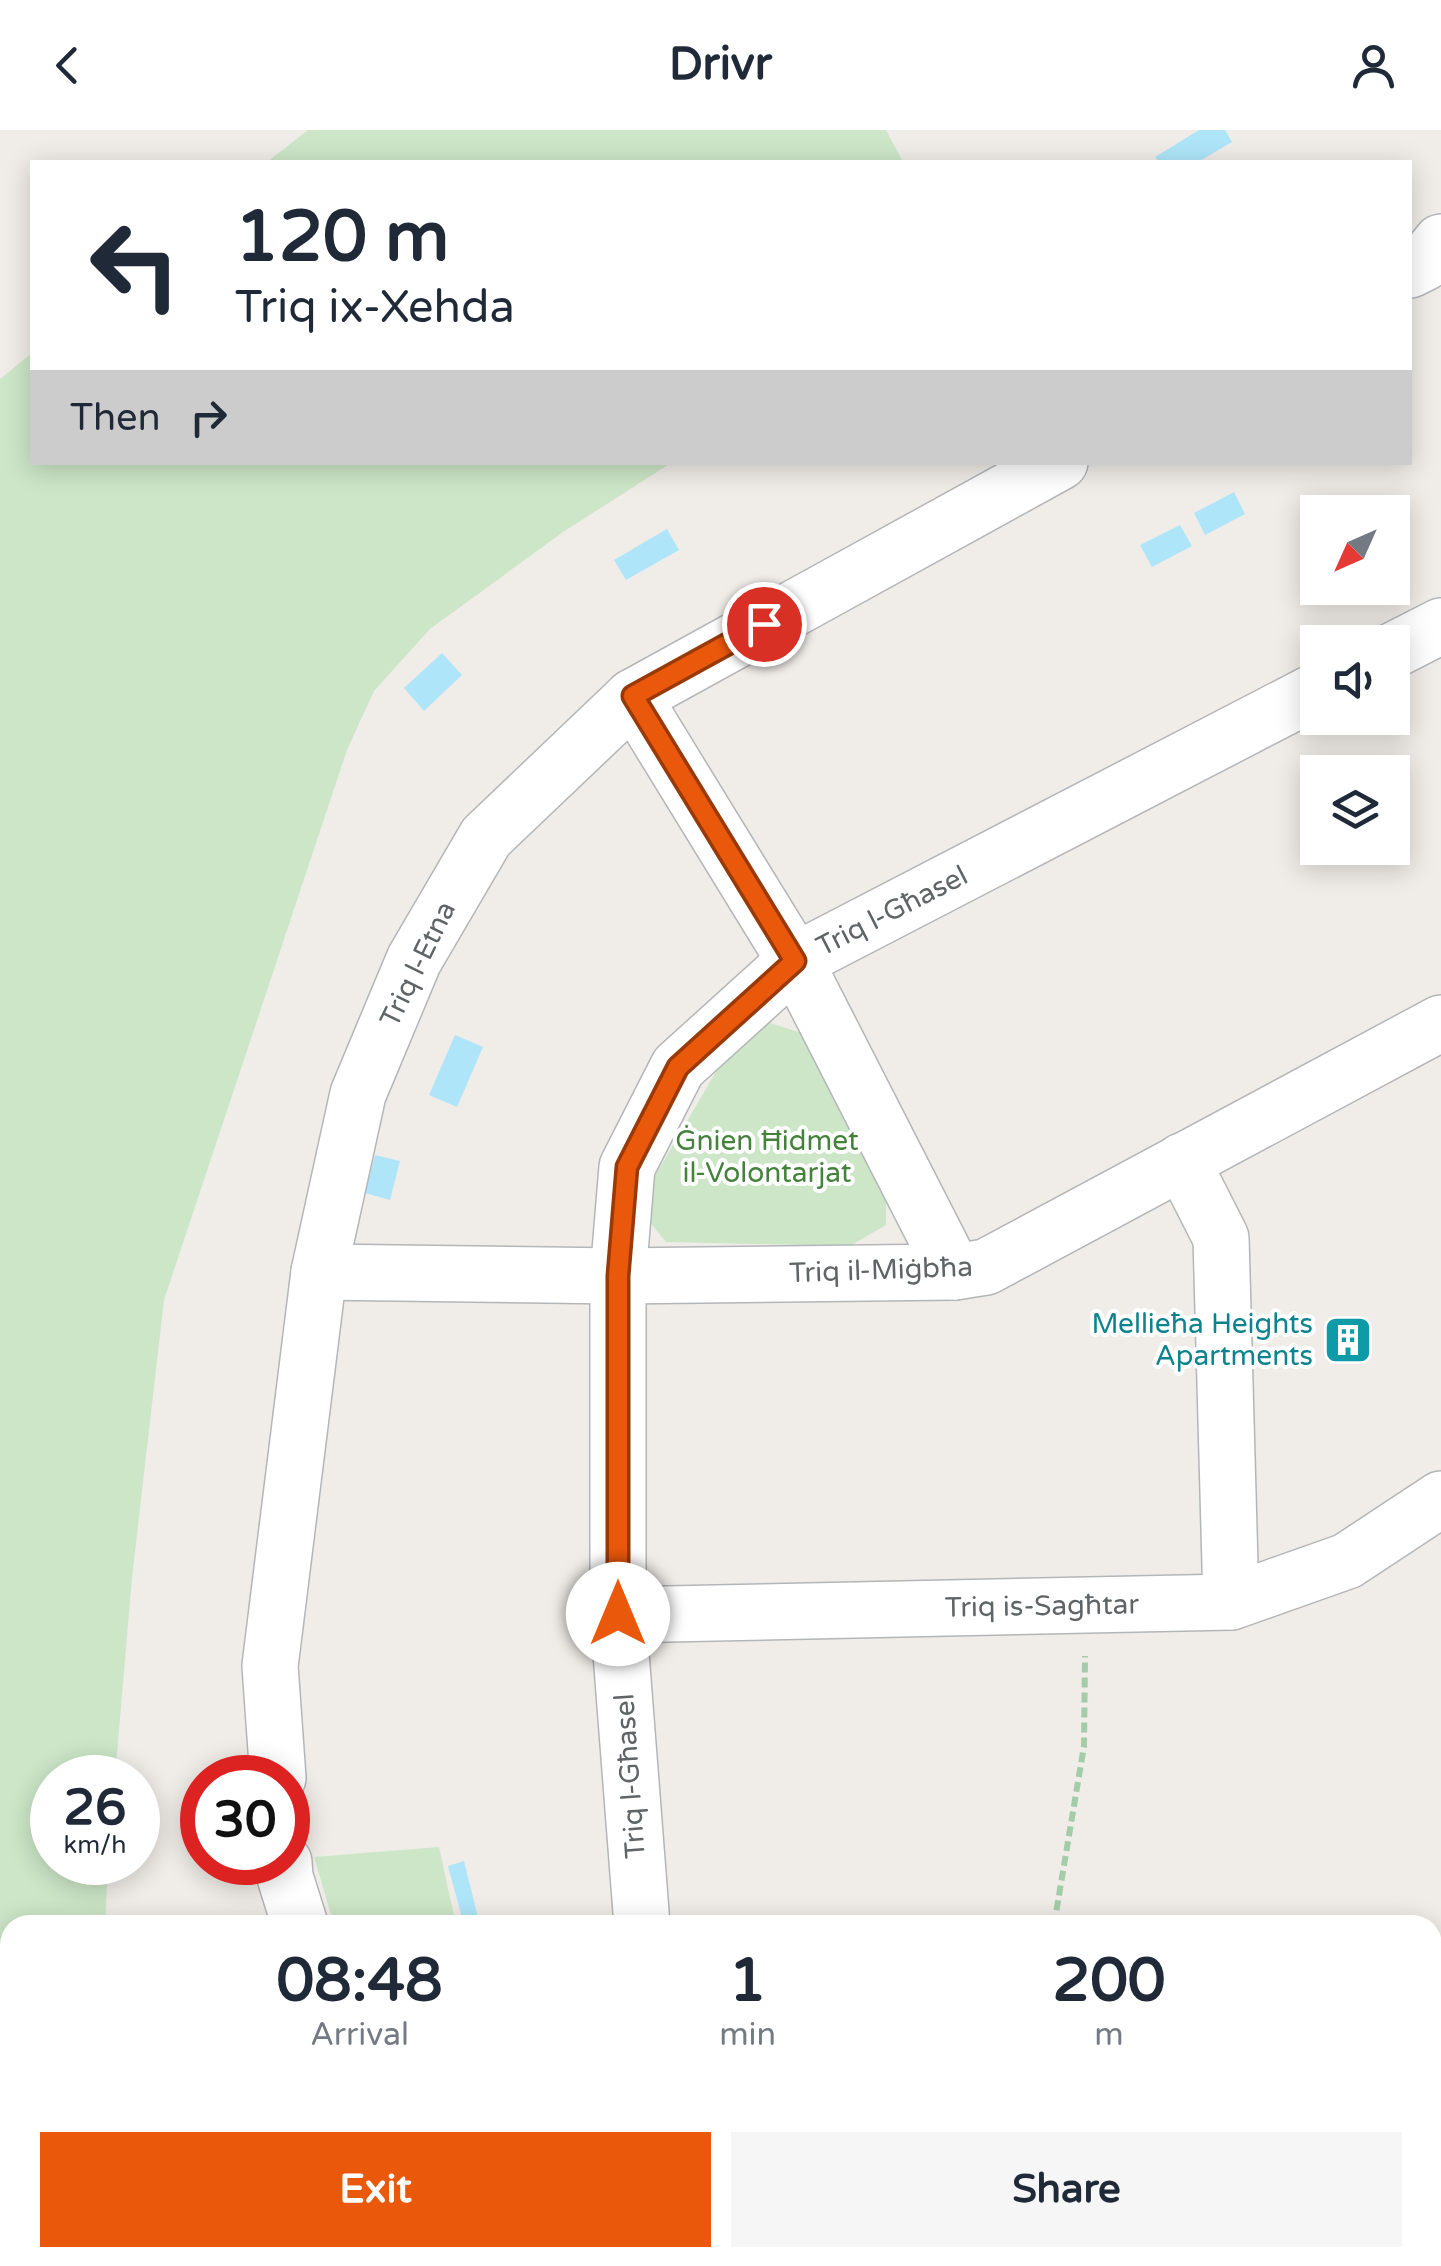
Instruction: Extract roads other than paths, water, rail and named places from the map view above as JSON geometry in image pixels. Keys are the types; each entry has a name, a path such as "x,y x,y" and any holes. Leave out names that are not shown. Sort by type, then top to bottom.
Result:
{"street":[{"name":"Triq l-Etna","path":"276,1755 270,1666 319,1272 358,1094 414,960 486,837 633,696 1055,465"},
{"path":"1410,642 1441,626"},
{"path":"633,696 795,961 954,1272"},
{"name":"Triq l-Għasel","path":"641,1915 618,1614 618,1276 627,1167 678,1067 795,961 1300,699"},
{"name":"Triq il-Miġbħa","path":"319,1272 618,1276 954,1272 986,1267 1441,1023"},
{"path":"1182,1161 1221,1238 1231,1602"},
{"name":"Triq is-Sagħtar","path":"618,1614 1231,1602 1348,1561 1441,1500"},
{"path":"288,1885 297,1915"}],"water":[{"path":"1199,130 1225,130 1232,142 1201,160 1155,157"},
{"path":"1234,492 1245,514 1205,535 1194,513"},
{"path":"1180,525 1192,546 1152,567 1140,545"},
{"path":"667,529 679,550 626,580 614,560"},
{"path":"442,653 462,675 424,711 404,688"},
{"path":"455,1035 483,1047 457,1107 429,1095"},
{"path":"375,1155 400,1161 390,1200 365,1193"},
{"path":"464,1861 478,1915 461,1915 448,1866"}],"place":[{"name":"Mellieħa Heights Apartments","path":"1348,1340"}],"park label":[{"name":"Ġnien Ħidmet il-Volontarjat","path":"767,1157"}]}
